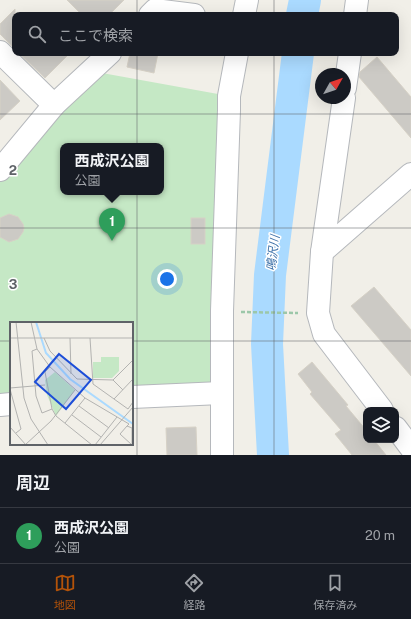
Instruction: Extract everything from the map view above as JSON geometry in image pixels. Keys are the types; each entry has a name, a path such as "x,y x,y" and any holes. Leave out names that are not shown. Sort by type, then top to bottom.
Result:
{"street":[{"path":"245,12 247,0"},
{"path":"355,12 357,0"},
{"path":"153,12 155,10 171,12"},
{"path":"0,52 54,105"},
{"path":"0,170 54,105 107,56"},
{"path":"222,455 222,311 229,96 236,56"},
{"path":"348,68 350,56"},
{"path":"343,104 322,252 318,313 324,334 380,407"},
{"path":"322,252 411,174"},
{"path":"133,398 221,392"},
{"path":"0,405 10,404"},
{"path":"399,432 411,448"}],"path":[{"path":"247,312 285,313"}],"green space":[{"path":"91,71 229,96 221,393 133,397 133,322 10,322 10,404 0,405 0,170"}],"building":[{"path":"67,0 124,0 112,12 79,12"},
{"path":"12,12 12,46 0,34 0,24"},
{"path":"22,56 67,56 45,78"},
{"path":"129,56 157,56 154,73 127,67"},
{"path":"377,57 411,97 411,138 359,77 360,72"},
{"path":"0,80 20,101 0,120"},
{"path":"9,214 18,217 24,228 18,239 9,242 0,237 0,218"},
{"path":"191,218 205,218 205,244 191,244"},
{"path":"374,287 411,330 411,376 351,306"},
{"path":"312,362 348,405 346,406 363,426 363,443 376,443 386,455 352,455 335,434 341,430 310,394 312,392 298,374"},
{"path":"196,427 197,455 167,455 166,428"}],"waterway":[{"name":"鳴沢川","path":"303,12 305,0"},
{"name":"鳴沢川","path":"273,455 267,344 270,275 298,56"}],"place":[{"name":"西成沢公園","path":"112,241"}]}
